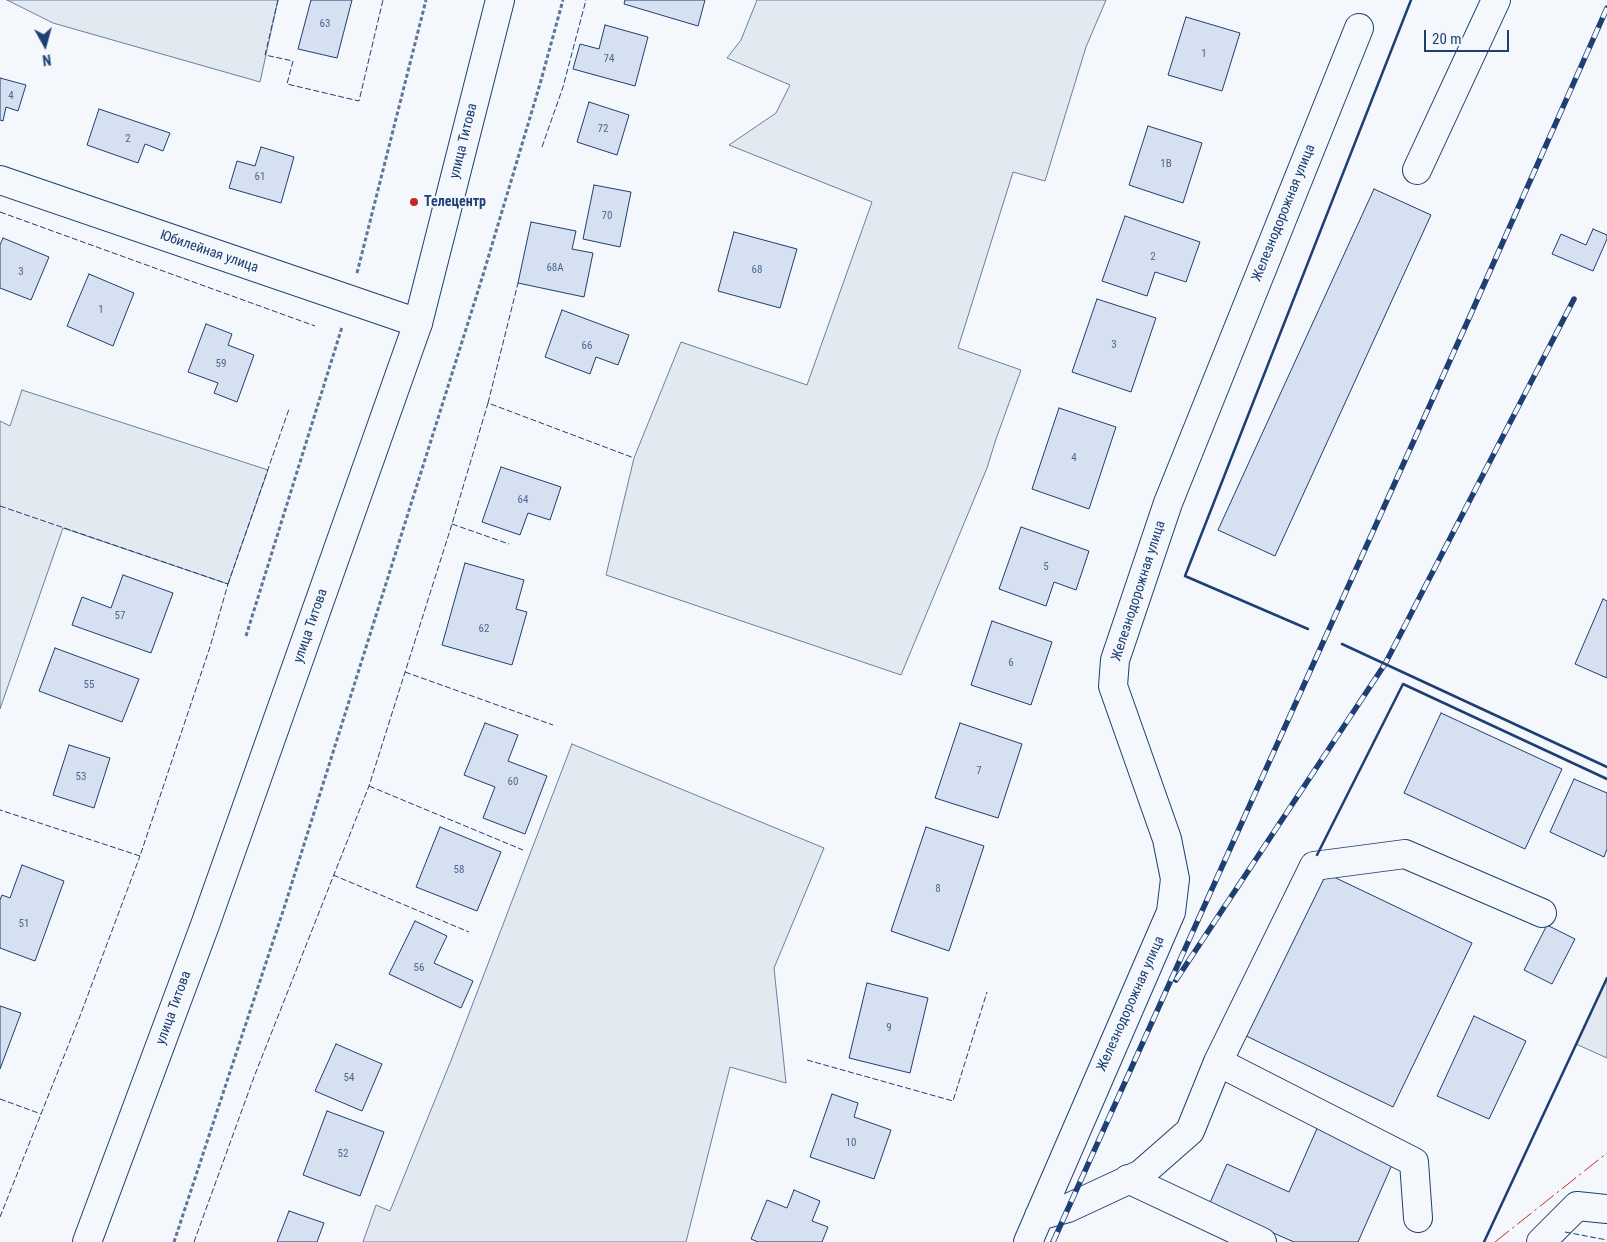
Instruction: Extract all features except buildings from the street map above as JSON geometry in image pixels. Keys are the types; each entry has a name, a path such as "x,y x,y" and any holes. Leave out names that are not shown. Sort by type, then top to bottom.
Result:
{"street":[{"name":"улица Титова","path":"87,1242 205,925 418,323 500,0"},
{"path":"1418,170 1496,0"},
{"name":"Железнодорожная улица","path":"1028,1242 1171,912 1175,879 1167,840 1113,686 1115,660 1168,503 1359,28"},
{"name":"Юбилейная улица","path":"0,180 418,323"},
{"path":"1039,1216 1068,1208 1141,1174 1190,1131 1218,1062 1314,866 1405,854 1542,913"},
{"path":"1218,1062 1414,1162 1418,1218"},
{"path":"1128,1179 1262,1242"},
{"path":"1541,1242 1577,1206 1607,1210"}],"path":[{"path":"174,1242 282,915 475,303 563,0"}],"shaded area":[{"path":"7,0 278,0 260,82 53,23"},
{"path":"757,0 1106,0 1086,47 1045,181 1013,172 958,348 1021,370 987,468 901,675 606,575 634,458 681,342 807,385 872,202 729,145 776,113 790,85 727,58 741,40"},
{"path":"22,390 268,470 228,584 63,528 0,709 0,421 10,426"},
{"path":"572,744 824,848 774,968 786,1083 730,1067 686,1242 363,1242 376,1205 390,1211 452,1058"},
{"path":"1607,978 1607,1058 1576,1044"}],"railway":[{"path":"1053,1242 1607,8"},
{"path":"1176,980 1385,664 1574,299"}],"fence":[{"path":"278,0 265,55 293,61 287,84 359,101 383,0"},
{"path":"542,147 563,87 586,0"},
{"path":"0,212 315,326"},
{"path":"488,403 518,283"},
{"path":"194,1242 254,1077 369,786 452,524 488,403 634,458"},
{"path":"228,584 289,409"},
{"path":"0,506 228,584 210,647 140,856 0,810"},
{"path":"452,524 509,544"},
{"path":"405,672 553,725"},
{"path":"369,786 523,850"},
{"path":"0,1217 80,1016 140,856"},
{"path":"333,875 469,932"},
{"path":"807,1060 953,1101 987,992"},
{"path":"0,1099 41,1114"},
{"path":"1565,1232 1607,1240"}],"wall":[{"path":"1308,629 1185,576 1411,0"},
{"path":"1342,644 1607,767"},
{"path":"1317,855 1403,684 1607,779"},
{"path":"1484,1242 1607,978"}],"power":[{"path":"1495,1242 1607,1153"}],"place":[{"name":"Телецентр","path":"414,202"}]}
